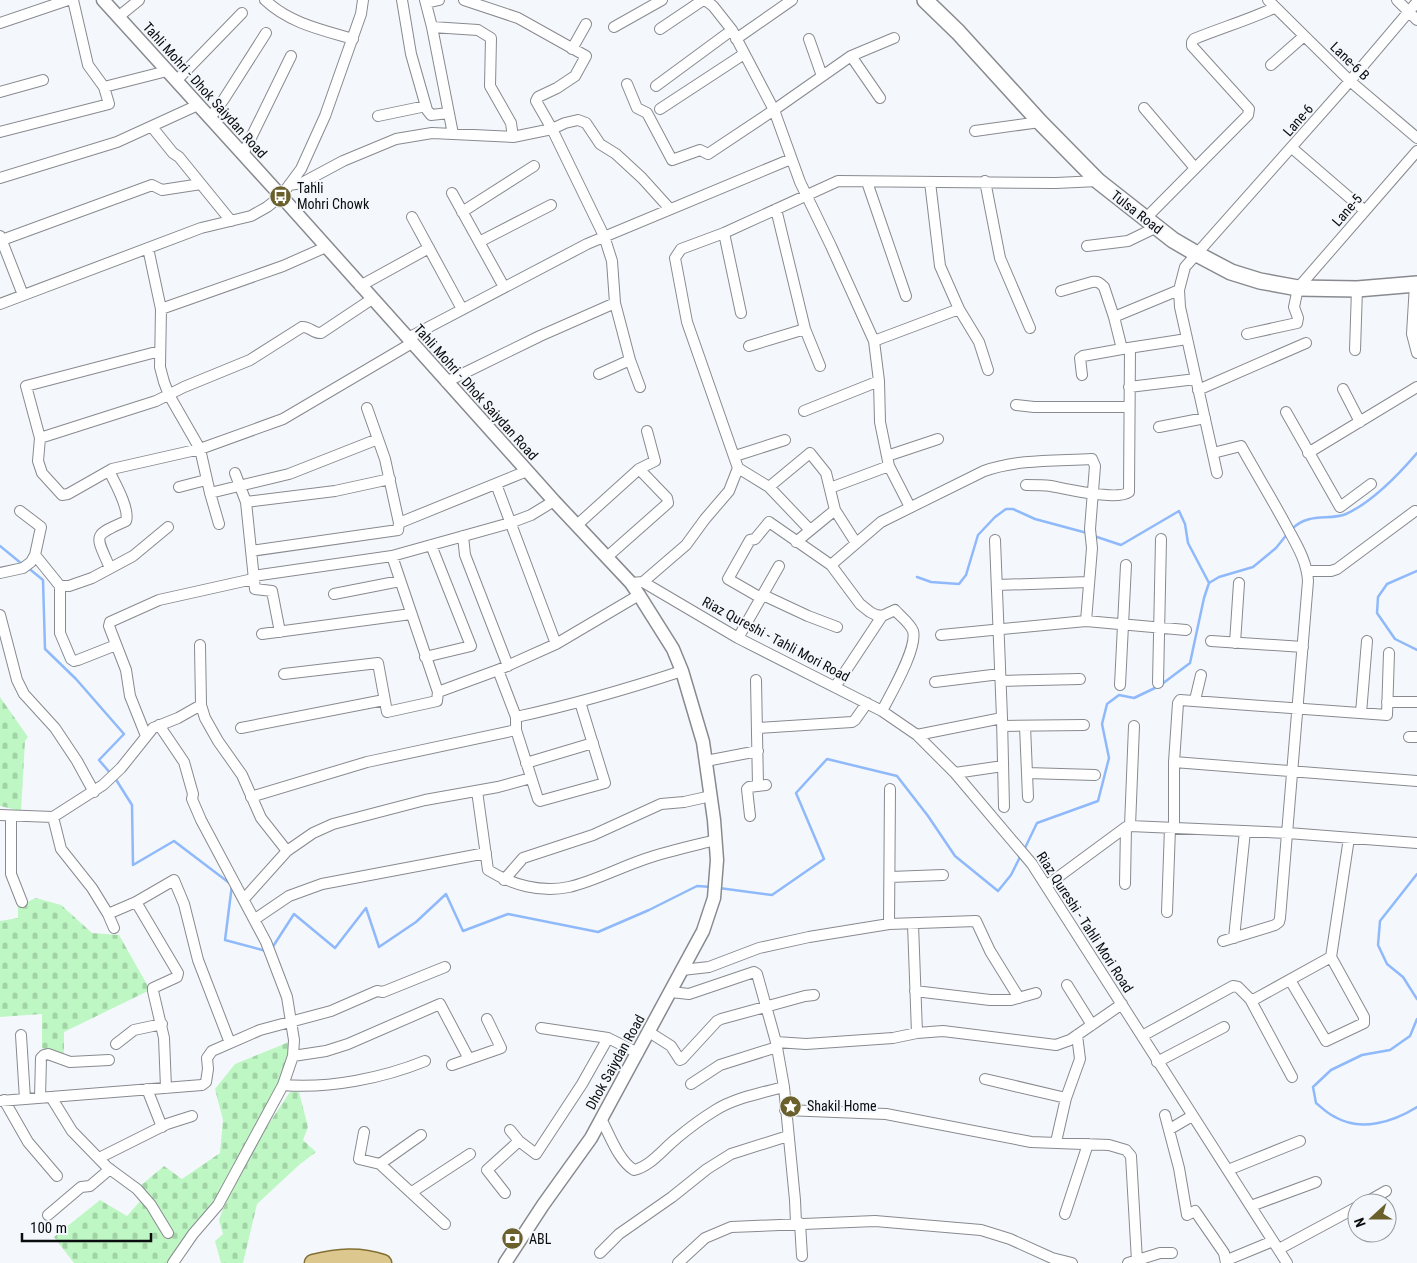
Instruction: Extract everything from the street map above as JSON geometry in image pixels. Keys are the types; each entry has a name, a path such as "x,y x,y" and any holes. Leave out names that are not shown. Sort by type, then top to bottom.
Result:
{"main road":[{"name":"Tulsa Road","path":"925,0 958,32 1040,122 1098,181 1173,240 1197,254 1231,272 1298,288 1357,289 1416,284"},
{"path":"313,1263 338,1257 350,1257 383,1263"}],"street":[{"path":"0,23 68,0"},
{"path":"0,132 109,104 104,87 88,65 73,0"},
{"name":"Tahli Mohri - Dhok Saiydan Road","path":"103,0 554,501 607,557 637,582 639,595 673,649 682,671 703,742 711,796 717,860"},
{"path":"118,17 139,0"},
{"path":"265,0 273,8 302,24 353,39"},
{"path":"0,304 201,228 251,216 281,196 301,169 325,116 353,39 361,14 363,0"},
{"path":"402,0 411,54 428,114 449,113"},
{"path":"439,0 425,2 453,134"},
{"path":"464,0 518,18 586,56 575,76 557,88 538,97 536,101 552,129 604,236 612,261 615,303 630,360 640,387"},
{"path":"614,27 662,0"},
{"path":"660,29 704,0 713,6 734,34 774,110 805,194 874,341 879,381 880,422 888,461 910,507"},
{"path":"656,86 734,34 792,0"},
{"path":"1397,0 1417,20"},
{"name":"Lane-6","path":"1179,290 1185,267 1292,148 1417,2"},
{"path":"1087,246 1128,241 1152,222 1194,168 1248,115 1250,109 1192,46 1192,42 1194,39 1240,21 1249,20 1271,4"},
{"name":"Lane-6 B","path":"1271,4 1350,81 1417,138"},
{"path":"176,81 242,13"},
{"path":"572,49 586,24"},
{"path":"432,28 478,30 491,38 490,86 511,123 513,137"},
{"path":"210,118 266,34"},
{"path":"1272,65 1304,36"},
{"path":"627,84 637,108 647,113 672,160 700,150 708,154 851,56 894,38"},
{"path":"809,39 822,76"},
{"path":"660,109 744,54"},
{"path":"243,154 291,56"},
{"path":"851,56 880,98"},
{"path":"104,87 167,71"},
{"path":"0,92 43,80"},
{"path":"0,178 117,142 198,105"},
{"path":"378,116 426,106"},
{"path":"1144,108 1194,168"},
{"path":"289,185 302,183 343,161 396,139 432,133 513,137 552,129 564,123 578,120 586,123 600,144 616,154 629,166 670,209"},
{"path":"975,131 1040,122"},
{"path":"152,127 231,221"},
{"path":"1292,148 1365,210"},
{"name":"Lane-5","path":"1298,288 1417,151"},
{"path":"160,351 26,386 40,438 38,461 42,473 62,494 68,494 109,471 200,450 283,419 462,309 504,287 604,236 791,159"},
{"path":"462,212 534,166"},
{"path":"637,582 686,545 705,518 729,491 738,468 687,322 675,258 681,249 724,233 805,194 838,181 1098,181"},
{"path":"866,182 906,296"},
{"path":"930,182 940,266 959,309 979,342 988,370"},
{"path":"985,182 1000,258 1030,328"},
{"path":"23,295 1,238 152,185 162,190 201,184"},
{"path":"452,194 504,287"},
{"path":"479,242 551,205"},
{"path":"776,209 805,329 820,366"},
{"path":"412,217 462,309"},
{"path":"724,233 741,313"},
{"path":"162,309 283,266 326,247"},
{"path":"148,248 162,309 160,367 169,394 200,450 206,480 219,524"},
{"path":"360,286 429,248"},
{"path":"1026,485 1049,486 1094,493 1125,495 1129,492 1129,387 1126,348 1104,287 1097,281 1061,292"},
{"path":"1416,284 1412,334 1417,353"},
{"path":"1247,334 1296,323 1298,318 1294,307 1298,288"},
{"path":"1356,350 1357,289"},
{"path":"1114,317 1179,290 1180,307 1217,473"},
{"path":"40,438 156,401 184,387 250,360 302,327 321,333 372,299"},
{"path":"446,382 540,336 615,303"},
{"path":"874,341 959,309"},
{"path":"749,346 805,329"},
{"path":"1082,375 1080,358 1083,356 1187,339"},
{"path":"1198,390 1306,343"},
{"path":"598,374 630,360"},
{"path":"1129,387 1196,379"},
{"path":"804,411 879,381"},
{"path":"1308,453 1417,387"},
{"path":"1343,389 1360,422"},
{"path":"1016,405 1034,407 1129,407"},
{"path":"250,551 398,530 399,523 385,459 367,408"},
{"path":"1286,412 1340,507 1371,484"},
{"path":"1159,427 1205,418"},
{"path":"577,525 638,469 655,461 647,431"},
{"path":"210,492 289,474 378,439"},
{"path":"830,488 938,439"},
{"path":"735,456 785,440"},
{"path":"1214,453 1241,446 1303,556 1308,571 1280,918 1278,922 1224,941"},
{"path":"769,487 810,453 826,473 835,510 856,543"},
{"path":"830,566 875,526 984,471 996,467 1028,462 1092,459 1095,466 1090,529 1092,548 1086,621"},
{"path":"738,468 769,487 810,530"},
{"path":"607,557 668,503 667,498 638,469"},
{"path":"109,471 119,490 128,516 126,522 103,532 99,536 99,543 110,568"},
{"path":"399,523 527,471"},
{"path":"235,473 246,502 255,589 272,592 280,632"},
{"path":"246,502 335,491 390,479"},
{"path":"179,486 206,480"},
{"path":"496,484 556,644"},
{"path":"146,736 130,696 126,670 108,626 114,619 159,600 253,578 392,556 510,523 531,515 554,501"},
{"path":"796,542 835,510"},
{"path":"20,511 41,526 30,562"},
{"path":"1308,571 1331,571 1337,569 1415,511"},
{"path":"837,627 762,597 728,579 750,540 755,539 769,522 830,566 860,604 870,612 882,616"},
{"path":"30,562 60,586 69,586 92,578 133,556 168,527"},
{"path":"462,536 465,555 503,668 516,717 516,730 540,801 604,784 605,781 580,702"},
{"path":"1158,682 1161,539"},
{"path":"995,540 1004,807"},
{"path":"426,657 469,648 470,646 431,545"},
{"path":"284,674 378,663 387,712 437,701 438,692 392,556"},
{"path":"0,572 30,562"},
{"path":"1120,685 1126,565"},
{"path":"738,638 779,566"},
{"path":"334,594 400,581"},
{"name":"Riaz Qureshi - Tahli Mori Road","path":"637,582 738,638 882,711 917,735 955,773 1032,864 1157,1062 1288,1263"},
{"path":"996,584 1088,582"},
{"path":"1235,643 1239,583"},
{"path":"60,586 60,633 71,659 74,661 78,660 116,645"},
{"path":"438,692 503,668 556,644 639,595"},
{"path":"835,687 882,616 895,610 910,626 913,631 913,639 902,674 882,711"},
{"path":"262,634 411,614"},
{"path":"0,615 18,680 24,694 55,728 77,761 94,792"},
{"path":"941,635 1086,621 1186,630"},
{"path":"1211,641 1303,646"},
{"path":"1361,713 1367,641"},
{"path":"200,645 201,705 218,741 242,775 261,818 286,851"},
{"path":"1167,912 1174,762 1178,703 1180,700 1387,716 1389,652"},
{"path":"516,717 580,702 682,671"},
{"path":"1196,700 1201,675"},
{"path":"935,682 1001,677 1080,679"},
{"path":"750,816 747,789 762,785 758,752 756,680"},
{"path":"240,728 384,700"},
{"path":"1387,702 1417,702"},
{"path":"758,728 852,722 867,703"},
{"path":"0,814 53,817 102,785 121,768 153,728 178,718 201,705"},
{"path":"917,735 1002,722 1025,726 1084,725"},
{"path":"160,725 184,762 193,794 192,799 266,942 287,997 294,1040 293,1056 283,1086 218,1205 187,1242 173,1263"},
{"path":"1025,726 1028,798"},
{"path":"1125,884 1134,726"},
{"path":"251,796 367,762 516,730"},
{"path":"526,763 593,743"},
{"path":"706,761 758,752"},
{"path":"1174,762 1417,781"},
{"path":"955,773 1003,766"},
{"path":"1027,773 1096,775"},
{"path":"244,899 286,851 313,832 333,824 425,800 498,787 531,778"},
{"path":"889,924 890,788"},
{"path":"477,791 488,870 504,880 523,886 556,889 570,887 647,858 716,840"},
{"path":"504,880 523,858 593,835 661,804 684,802 711,796"},
{"path":"11,816 11,874 22,902"},
{"path":"53,817 61,849 92,888 114,928"},
{"path":"1046,886 1128,827 1288,833 1417,843"},
{"path":"1234,938 1245,831"},
{"path":"1290,980 1326,1041 1364,1023 1364,1017 1331,957 1349,838"},
{"path":"255,919 289,896 322,884 486,853"},
{"name":"Dhok Saiydan Road","path":"505,1263 591,1138 703,932 714,898 717,860"},
{"path":"890,876 942,875"},
{"path":"108,914 136,902 174,880 184,904 198,960 230,1042"},
{"path":"136,902 178,973 177,977 153,988 164,1038 166,1088"},
{"path":"682,970 709,967 759,948 809,937 889,924 976,921 990,951 1019,998"},
{"path":"913,924 916,1033"},
{"path":"1250,999 1255,999 1331,957"},
{"path":"57,1176 28,1142 2,1100 202,1085 206,1082 208,1069 206,1058 212,1051 230,1042 276,1025 291,1023 331,1011 377,991 383,992 445,968"},
{"path":"671,992 689,994 756,972 776,1044 784,1087 802,1256"},
{"path":"1067,985 1092,1025"},
{"path":"1142,1036 1233,986 1238,986 1250,999 1292,1077"},
{"path":"915,991 990,1000 1011,1000 1036,993"},
{"path":"649,1032 671,1046 678,1058 682,1059 717,1021 814,995"},
{"path":"293,1056 326,1051 348,1044 440,1004 469,1059"},
{"path":"691,1084 720,1065 776,1044 806,1044 893,1038 916,1033 943,1031 1056,1046 1078,1035 1122,1004"},
{"path":"452,1065 501,1048 487,1019"},
{"path":"116,1044 134,1030 162,1024"},
{"path":"1157,1062 1224,1027"},
{"path":"541,1028 608,1038 638,1053"},
{"path":"21,1035 25,1099"},
{"path":"1056,1142 1066,1098 1080,1059 1078,1035"},
{"path":"510,1130 532,1153 536,1154 578,1092 608,1038"},
{"path":"40,1098 41,1058 44,1055 48,1054 70,1062 109,1060"},
{"path":"283,1086 307,1087 356,1080 403,1071 426,1062"},
{"path":"985,1079 1066,1098"},
{"path":"601,1119 628,1167 634,1170 651,1162 677,1138 717,1109 737,1100 784,1087"},
{"path":"147,1089 162,1127"},
{"path":"51,1097 72,1131 110,1169 137,1189 151,1205 168,1233"},
{"path":"785,1110 886,1114 1031,1142 1109,1145 1126,1150 1131,1156 1133,1262 1151,1260 1160,1253 1172,1252"},
{"path":"1165,1114 1179,1168 1187,1215 1195,1211 1224,1253 1226,1262 1276,1245 1347,1212"},
{"path":"99,1158 162,1127 192,1116"},
{"path":"1170,1129 1192,1116"},
{"path":"364,1132 359,1159 380,1164 445,1224"},
{"path":"380,1164 421,1135"},
{"path":"600,1253 619,1234 672,1197 707,1169 731,1154 788,1136"},
{"path":"506,1193 487,1170 519,1141"},
{"path":"1228,1170 1300,1141"},
{"path":"1065,1214 1088,1144"},
{"path":"412,1192 470,1154"},
{"path":"48,1216 81,1187 90,1186 110,1169"},
{"path":"1251,1206 1316,1182"},
{"path":"1382,1193 1386,1191"},
{"path":"678,1263 705,1238 732,1227 875,1221 981,1230 1010,1239 1057,1261 1072,1263"}],"green space":[{"path":"0,697 28,737 25,741 21,811 0,806"},
{"path":"36,898 61,905 92,933 119,935 150,990 64,1032 64,1056 42,1048 42,1014 0,1017 0,921 18,918 18,906"},
{"path":"294,1040 284,1078 218,1200 169,1263 74,1263 54,1237 100,1200 127,1216 143,1198 140,1186 164,1166 182,1179 220,1153 223,1120 215,1089 235,1064"},
{"path":"290,1092 299,1092 308,1127 303,1140 316,1152 257,1204 243,1263 221,1263 215,1241 223,1234 219,1220 223,1209 251,1150"}],"waterway":[{"path":"1292,529 1305,520 1340,516 1356,509 1384,487 1417,453"},
{"path":"917,577 931,582 959,584 966,575 978,535 995,517 1006,509 1013,509 1035,519 1087,533"},
{"path":"1094,536 1121,545 1179,511 1185,524 1188,543 1209,583"},
{"path":"1162,684 1190,663 1209,583 1219,577 1253,567 1276,548 1288,533"},
{"path":"0,546 22,564"},
{"path":"27,567 43,580 45,649 76,679 124,734 99,760 111,774"},
{"path":"1417,571 1387,584 1378,597 1377,613 1395,639 1417,650"},
{"path":"1024,850 1037,823 1098,801 1109,758 1102,724 1107,704 1119,695 1134,698 1157,687"},
{"path":"719,888 772,895 824,859 796,793 827,759 897,776 928,816 955,856 998,891 1011,875 1021,855"},
{"path":"115,778 132,805 133,865 174,841 232,885 225,940 266,951"},
{"path":"1417,874 1380,921 1378,945 1387,964 1403,977 1417,999"},
{"path":"272,948 294,914 335,948 366,908 379,947 416,922 446,894 463,931 508,914 598,932 649,910 697,886 712,887"},
{"path":"1417,1019 1410,1036 1390,1050 1362,1055 1331,1070 1313,1087 1316,1103 1325,1111 1332,1116 1355,1124 1387,1121 1417,1107"}],"place":[{"name":"Tahli Mohri Chowk","path":"281,196"},
{"name":"Shakil Home","path":"791,1106"},
{"name":"ABL","path":"513,1239"}]}
